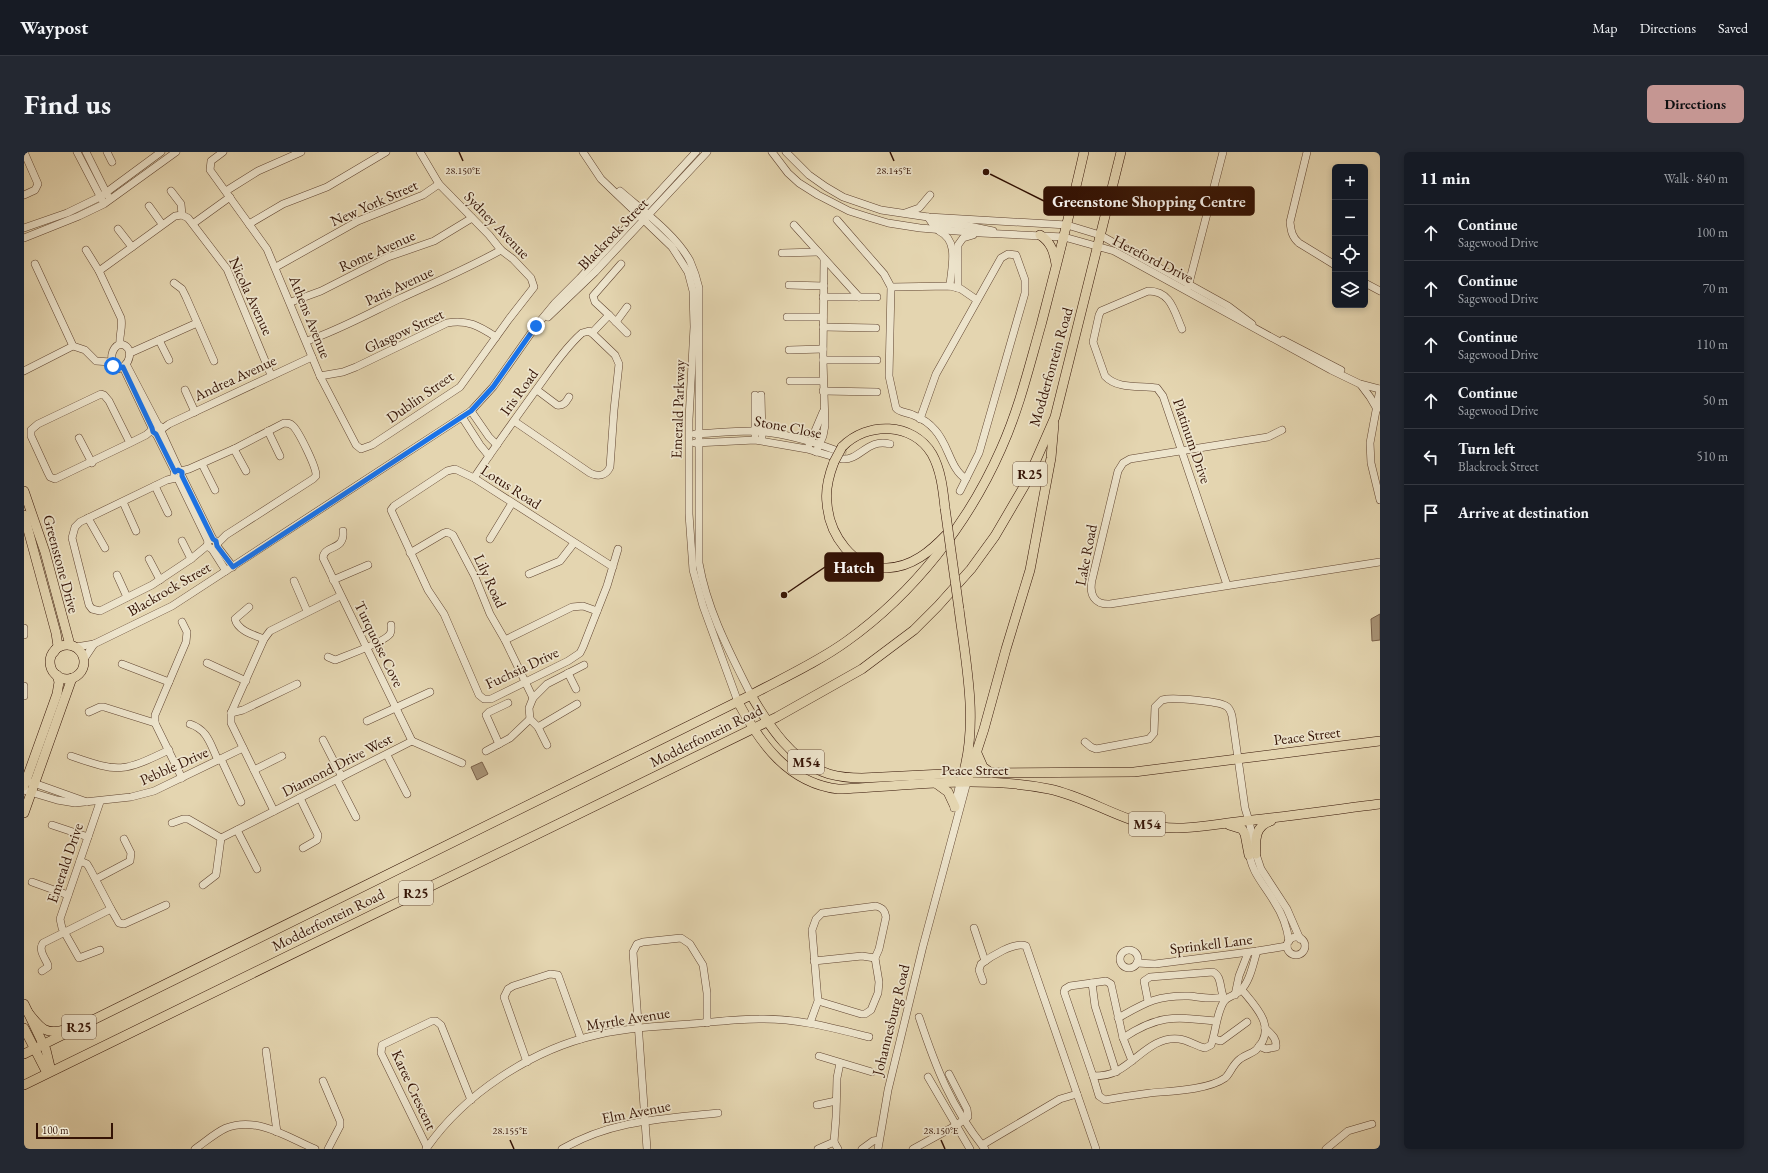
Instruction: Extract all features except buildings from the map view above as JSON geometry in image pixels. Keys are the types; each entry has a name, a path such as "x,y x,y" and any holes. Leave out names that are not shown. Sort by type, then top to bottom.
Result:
{"main road":[{"path":"1081,152 1081,168"},
{"name":"Modderfontein Road","path":"24,1054 738,702 824,656 848,641 894,602 917,579 941,550 970,508 1001,451 1024,389 1064,237 1084,152"},
{"name":"Modderfontein Road","path":"24,1085 767,722 862,669 914,630 938,606 971,568 995,536 1026,483 1055,417 1121,152"},
{"path":"1040,235 1048,241 1051,246 1056,266"},
{"path":"965,778 984,729 1030,570 1051,458 1055,417"},
{"path":"965,778 970,710 959,609 945,508 936,464 926,446 911,435 890,428 877,428 855,436 840,455 826,492 830,522 845,549 852,556 868,565 887,568 900,566 926,554 970,508"},
{"name":"Greenstone Drive","path":"24,491 46,552 73,646"},
{"name":"Greenstone Drive","path":"24,515 56,633 58,646 54,652"},
{"path":"24,813 28,791 27,782 57,694 59,682 57,675 51,667 52,656 54,652 62,646 73,646 80,650 84,659 82,670 79,674 72,678 57,675"},
{"path":"27,782 72,678"},
{"name":"M54","path":"751,695 767,722"},
{"name":"Peace Street","path":"738,702 752,729 778,759 796,775 823,787 838,789 937,784 991,773 1134,772 1380,741"},
{"name":"Peace Street","path":"767,722 801,759 816,769 829,774 862,778 914,775 965,778 1051,789 1140,822 1160,827 1190,827 1219,824 1380,804"},
{"path":"976,751 983,767 991,773"},
{"path":"937,784 948,792 954,807"},
{"path":"1252,854 1256,836 1261,826 1266,822 1286,816"},
{"path":"1219,824 1234,825 1242,829 1252,854"},
{"path":"26,1008 40,1027 53,1032 70,1028 134,999"},
{"path":"26,1008 49,1072"},
{"path":"24,1028 39,1047"}],"street":[{"path":"24,152 38,184 35,190 24,195"},
{"path":"77,152 100,197 107,202"},
{"path":"86,152 107,193 107,202"},
{"path":"107,152 112,162"},
{"path":"24,228 67,213 100,197 161,152"},
{"path":"24,238 79,216 107,202 176,152"},
{"name":"Athens Avenue","path":"223,152 211,162 209,167 267,249 291,302 320,376 356,445 361,449"},
{"path":"194,223 254,173 288,154 301,152"},
{"path":"249,224 283,204 321,190 386,152"},
{"name":"Sydney Avenue","path":"420,152 439,184 501,250 531,278 534,287 528,296"},
{"name":"Emerald Parkway","path":"583,152 601,179 682,250 690,261 699,288 700,366 698,434 698,545 701,577 711,609 751,695"},
{"name":"Emerald Parkway","path":"586,152 596,168 672,247 688,272 693,291 694,335 689,434 689,514 693,570 703,606 738,702"},
{"name":"Blackrock Street","path":"643,216 696,152"},
{"name":"Blackrock Street","path":"73,646 94,644 160,612 226,572 471,411 493,387 533,330 555,303 707,152"},
{"name":"Hereford Drive","path":"772,152 788,173 799,183 818,195 848,211 888,223 937,230 1064,237 1114,251 1228,306 1255,326 1348,374 1379,386"},
{"name":"Hereford Drive","path":"786,152 808,175 843,197 881,210 928,217 1067,225 1100,235 1136,253 1279,343 1360,384 1379,386"},
{"path":"1188,287 1223,152"},
{"path":"1307,152 1290,222 1291,231 1294,238 1299,243 1332,263"},
{"path":"87,172 94,168"},
{"name":"New York Street","path":"276,267 358,221 423,195 439,184"},
{"path":"98,271 162,224 175,216 182,215 181,204 171,191"},
{"path":"901,214 919,208 930,195"},
{"path":"149,206 162,224"},
{"name":"Nicola Avenue","path":"182,215 194,223 227,269 271,375"},
{"path":"928,217 932,223 978,227 1000,234"},
{"name":"Rome Avenue","path":"291,302 321,292 388,257 434,241 472,218"},
{"path":"837,220 884,274 891,287 890,376 897,410 920,419 932,427 944,441 957,473 966,479"},
{"path":"794,225 859,297"},
{"path":"118,229 132,246"},
{"path":"937,230 948,236 952,243 953,250 950,286"},
{"path":"958,288 958,245 963,238 981,233"},
{"path":"86,250 121,318 122,324 119,335 120,344"},
{"name":"Paris Avenue","path":"307,341 349,324 397,300 463,271 501,250"},
{"path":"782,253 818,252"},
{"path":"920,419 932,381 1001,258 1008,254 1016,255 1025,280 1025,293 979,453 960,491"},
{"path":"816,452 824,430 824,259"},
{"path":"35,264 73,346"},
{"path":"622,264 593,296 595,302 627,333"},
{"path":"174,283 182,289 214,361"},
{"path":"789,285 824,286"},
{"path":"1368,285 1380,291"},
{"path":"891,287 950,286 958,288 977,300"},
{"name":"Platinum Drive","path":"1182,329 1169,298 1154,291 1148,290 1101,311 1093,342 1108,379 1114,382 1134,386 1157,388 1161,393 1182,450 1227,585"},
{"name":"Dublin Street","path":"361,449 372,445 460,387 528,296"},
{"path":"824,297 877,297"},
{"path":"616,322 627,307"},
{"path":"514,421 590,473 600,476 608,471 619,364 615,355 592,333 609,315"},
{"path":"787,317 823,317"},
{"name":"Glasgow Street","path":"320,376 343,372 356,367 430,330 452,322 458,321 474,324 496,337"},
{"path":"120,344 114,349 111,362 116,369 124,366 130,353 197,323"},
{"path":"823,327 876,328"},
{"name":"Iris Road","path":"474,478 514,421 574,341 582,333 589,331 592,333"},
{"path":"159,340 169,360"},
{"path":"120,344 126,346 130,353"},
{"path":"24,371 73,346 84,349 98,362 111,362"},
{"path":"789,350 823,349"},
{"name":"Andrea Avenue","path":"130,443 109,401 104,395 97,395 38,424 31,430 31,436 45,467 52,478 58,478 92,463 157,429 312,357"},
{"path":"823,360 877,360"},
{"path":"124,366 180,474 226,572"},
{"path":"790,381 823,381"},
{"path":"1360,384 1370,397 1377,410"},
{"path":"1379,386 1377,410 1370,444 1371,463 1380,498"},
{"path":"185,390 194,412"},
{"path":"537,390 560,406 565,403 569,397"},
{"path":"823,391 877,392"},
{"path":"758,395 758,441"},
{"path":"471,411 497,445"},
{"path":"807,449 823,411"},
{"path":"462,417 489,456"},
{"path":"284,423 292,425 314,467 316,476 160,580 100,611 96,611 90,605 72,538 75,527 80,522 180,474 234,449 284,423"},
{"name":"Lake Road","path":"1282,430 1268,436 1126,460 1121,466 1092,580 1091,593 1093,598 1100,603 1110,604 1380,562"},
{"path":"268,431 280,456"},
{"name":"Stone Close","path":"689,434 758,432 810,441 840,455"},
{"path":"79,438 92,463"},
{"name":"Stone Close","path":"689,443 758,441 840,455"},
{"path":"840,455 864,449 874,444 883,442 890,444"},
{"path":"234,449 246,472"},
{"path":"202,464 215,490"},
{"name":"Lotus Road","path":"394,506 451,470 458,470 474,478 613,567"},
{"path":"155,486 168,513"},
{"path":"122,502 136,531"},
{"path":"490,539 512,503"},
{"name":"Fuchsia Drive","path":"394,506 391,513 428,590 444,614 463,661 481,698 491,699 568,661 580,653 597,611 618,549"},
{"path":"88,518 104,548"},
{"name":"Turquoise Cove","path":"343,531 343,540 338,545 324,553 323,558 340,596 412,741"},
{"name":"Lily Road","path":"410,553 444,533 447,532 453,535 475,577 490,614 505,640 533,698"},
{"path":"182,541 191,559"},
{"path":"529,574 560,561 574,543"},
{"path":"212,544 233,567"},
{"path":"149,559 160,580"},
{"path":"333,580 368,565"},
{"path":"117,575 127,597"},
{"path":"294,582 307,612"},
{"path":"274,811 231,723 231,713 264,640 274,628 340,596"},
{"path":"505,640 572,607 582,606 597,611"},
{"path":"249,607 237,616 235,619 237,624 241,628 264,640"},
{"path":"182,622 187,632 187,637 157,708 155,723 182,778"},
{"path":"328,657 335,660 357,650 367,648 388,636 392,630 391,625"},
{"path":"24,628 24,636"},
{"path":"84,659 94,644"},
{"path":"207,663 246,681"},
{"path":"122,664 169,682"},
{"path":"547,745 538,727 530,719 529,708 533,698 547,684 584,665"},
{"path":"568,673 576,689"},
{"path":"231,713 244,710 297,684"},
{"path":"24,686 24,696"},
{"path":"367,721 430,692"},
{"path":"1085,742 1096,749 1149,739 1154,733 1155,707 1162,700 1171,698 1225,705 1231,712 1252,854 1256,876 1280,912 1292,954 1300,954 1304,947 1304,942 1300,939 1287,909 1252,854"},
{"path":"499,744 486,715 508,703"},
{"path":"538,727 577,704"},
{"path":"89,712 104,707 155,723"},
{"path":"486,751 519,730 530,719"},
{"path":"190,724 204,732 241,802"},
{"path":"323,740 356,817"},
{"path":"412,741 462,763"},
{"name":"Diamond Drive West","path":"221,838 340,779 412,741"},
{"name":"Pebble Drive","path":"28,791 75,803 100,802 144,795 243,748"},
{"path":"71,756 105,767 124,768 141,763 169,750"},
{"path":"387,755 407,794"},
{"path":"254,770 282,756"},
{"name":"Johannesburg Road","path":"935,898 937,881 954,807 965,778"},
{"name":"Johannesburg Road","path":"878,1149 888,1090 965,778"},
{"name":"Pebble Drive","path":"27,782 89,803"},
{"path":"300,798 318,835 317,840 303,848"},
{"name":"Emerald Drive","path":"64,932 60,919 100,802"},
{"path":"172,823 183,819 188,819 221,838 216,875 203,885"},
{"path":"52,825 88,838"},
{"path":"237,830 257,870"},
{"path":"96,880 130,861 131,853 124,839"},
{"path":"80,861 88,866 119,923 121,924 166,905"},
{"path":"32,882 68,895"},
{"path":"810,1023 818,1001 814,961 813,924 822,913 876,906 883,910 886,917 879,949 875,958 879,987 874,1006 871,1010 861,1014 818,1001"},
{"path":"42,971 48,967 48,965 41,945 111,909"},
{"path":"974,928 985,961"},
{"path":"64,932 79,958 100,950"},
{"path":"647,1149 633,952 637,944 681,938 690,944 703,965 707,993 707,1022"},
{"path":"1288,944 1294,938 1300,939"},
{"name":"Sprinkell Lane","path":"1137,963 1155,964 1248,953 1288,944"},
{"path":"983,981 979,967 985,961 1010,947 1019,945 1026,946 1096,1149"},
{"path":"1118,1018 1148,1001 1177,996 1224,998 1235,995 1242,990 1247,980 1257,951"},
{"path":"1235,995 1237,983 1248,953"},
{"path":"814,961 862,956 875,958"},
{"path":"1093,1076 1104,1076 1116,1072 1158,1042 1179,1039 1205,1048 1212,1045 1216,1021 1224,998 1219,977 1213,972 1150,977 1144,981 1148,1001"},
{"path":"527,1062 504,997 508,989 513,986 550,974 558,975 581,1039"},
{"path":"1132,1061 1123,1038 1111,984 1106,981 1065,988 1064,992 1099,1096 1105,1100 1128,1095 1203,1087 1226,1077 1233,1065 1254,1051 1264,1038 1265,1028 1260,1010 1242,990"},
{"path":"1092,983 1095,1006 1116,1072"},
{"path":"1123,1038 1137,1028 1162,1019 1173,1017 1216,1021"},
{"path":"919,1018 940,1077 965,1120 984,1147 1060,1098 1077,1094"},
{"name":"Myrtle Avenue","path":"426,1148 471,1100 491,1084 548,1051 581,1039 639,1028 760,1019 810,1023 869,1037"},
{"name":"Karee Crescent","path":"426,1148 381,1053 382,1045 432,1021 436,1021 441,1025 471,1100"},
{"path":"1214,1038 1221,1041 1246,1022"},
{"path":"1259,1046 1266,1049 1276,1047 1277,1042 1274,1036 1265,1028"},
{"path":"266,1051 277,1132"},
{"path":"820,1056 872,1072"},
{"path":"838,1149 834,1142 837,1078 840,1063"},
{"path":"914,1149 965,1120 969,1114 949,1074"},
{"path":"928,1076 955,1126 970,1149"},
{"path":"323,1081 340,1121 340,1126 328,1149"},
{"path":"817,1105 836,1102"},
{"name":"Elm Avenue","path":"562,1149 604,1130 617,1126 645,1121 718,1113"},
{"path":"195,1149 226,1128 255,1124 277,1132 314,1149"},
{"path":"1326,1149 1348,1131 1372,1124"},
{"path":"862,1149 872,1141 879,1140"},
{"path":"818,1149 834,1142"}],"shaded area":[{"path":"1380,614 1380,640 1372,641 1371,619"},
{"path":"482,762 488,774 477,780 471,767"}],"tunnel":[{"path":"835,450 846,454"}],"place":[{"name":"Greenstone Shopping Centre","path":"986,172"},
{"name":"Hatch","path":"784,595"}],"route":[{"path":"113,366 116,369 123,367 153,432 156,434 175,472 176,470 182,472 182,476 213,539 216,541 217,546 233,567 471,411 493,387 536,326"}]}
